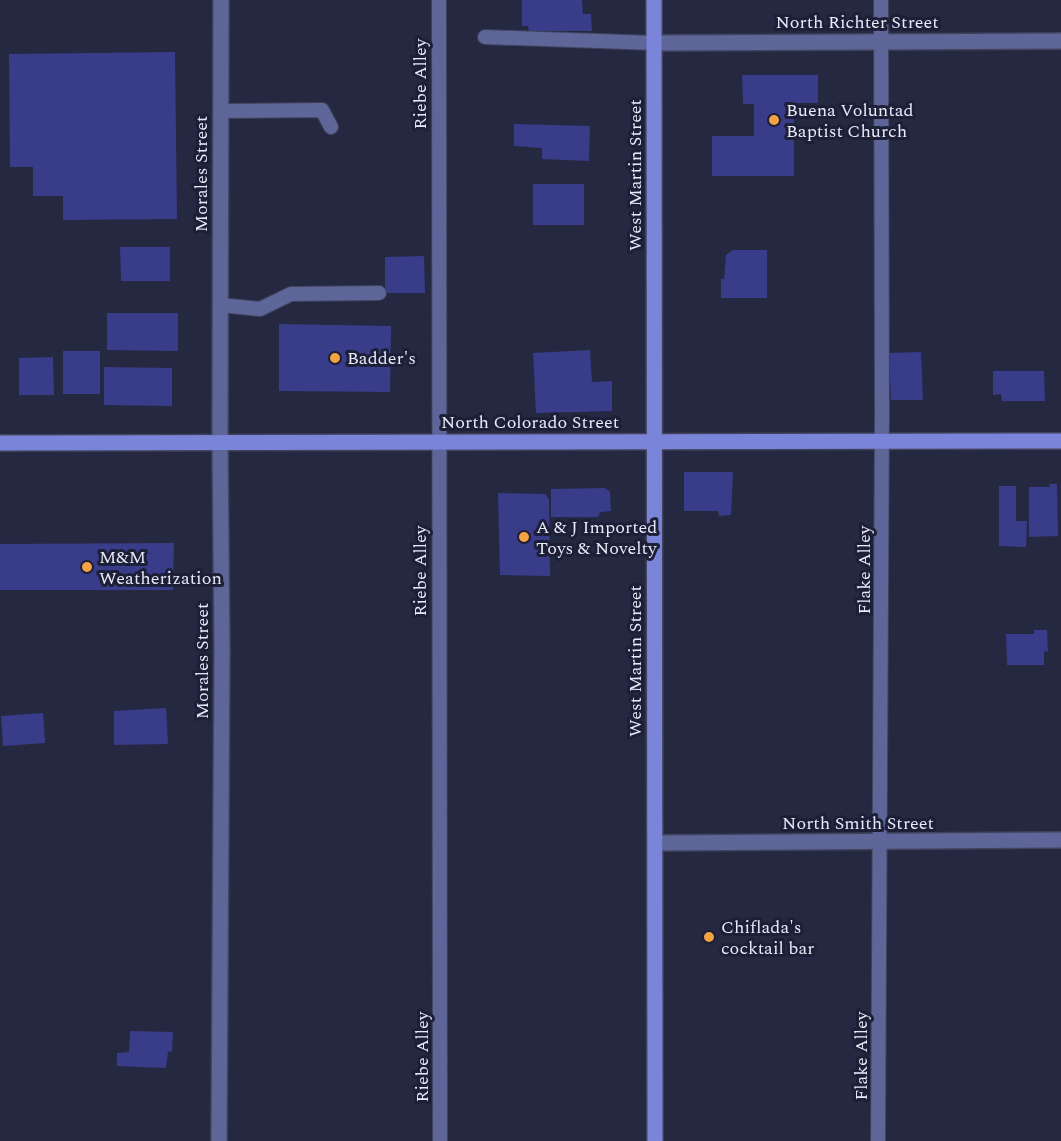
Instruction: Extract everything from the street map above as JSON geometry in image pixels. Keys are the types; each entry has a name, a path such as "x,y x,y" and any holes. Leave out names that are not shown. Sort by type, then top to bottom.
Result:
{"main road":[{"name":"West Martin Street","path":"654,0 655,1141"},
{"name":"North Colorado Street","path":"0,443 1061,441"}],"street":[{"name":"Morales Street","path":"219,1141 222,663 221,0"},
{"name":"North Richter Street","path":"654,43 1061,41"},
{"name":"North Smith Street","path":"656,843 1061,840"}],"lane":[{"name":"Riebe Alley","path":"439,0 440,1141"},
{"name":"Flake Alley","path":"878,1141 881,842 881,0"},
{"path":"485,37 654,43"},
{"path":"221,111 322,110 331,127"},
{"path":"220,305 260,309 291,294 379,292"}],"building":[{"path":"522,0 582,0 583,14 591,14 592,31 529,31 528,26 522,26"},
{"path":"175,52 177,219 63,220 63,196 33,196 33,167 10,167 9,54"},
{"name":"Buena Voluntad Baptist Church","path":"742,75 818,75 818,103 794,103 794,176 712,176 712,136 754,136 754,104 743,104"},
{"path":"514,124 590,126 589,161 542,159 542,148 514,146"},
{"path":"533,184 584,184 584,225 533,225"},
{"path":"120,247 170,247 170,281 121,281"},
{"path":"733,250 767,250 767,298 721,298 721,279 724,279 726,255"},
{"path":"424,256 425,293 385,293 385,257"},
{"path":"107,313 178,313 178,351 107,350"},
{"name":"Badder's","path":"279,324 391,326 390,392 279,391"},
{"path":"590,350 592,382 612,381 612,411 536,413 533,353"},
{"path":"63,351 100,351 100,394 63,394"},
{"path":"921,352 923,400 891,400 889,353"},
{"path":"53,357 54,395 19,395 19,358"},
{"path":"104,367 172,368 172,406 104,405"},
{"path":"993,371 1044,371 1045,401 1002,401 1001,394 993,395"},
{"path":"684,472 733,472 731,515 719,516 718,511 684,511"},
{"path":"1049,484 1057,484 1058,536 1029,537 1029,487 1050,487"},
{"path":"999,486 1016,486 1016,521 1027,521 1026,547 999,546"},
{"path":"605,488 610,492 611,511 600,512 598,517 551,517 551,489"},
{"name":"A & J Imported Toys & Novelty","path":"498,493 545,494 549,499 550,576 500,575"},
{"name":"M&M Weatherization","path":"174,543 173,590 0,590 0,544"},
{"path":"1034,630 1047,630 1048,652 1044,651 1044,665 1007,665 1006,634 1034,634"},
{"path":"166,708 168,744 114,745 114,711"},
{"path":"43,713 45,743 3,746 1,716"},
{"path":"130,1031 173,1032 172,1051 168,1052 166,1068 117,1066 117,1053 129,1052"}],"place":[{"name":"Buena Voluntad Baptist Church","path":"774,120"},
{"name":"Badder's","path":"335,358"},
{"name":"A & J Imported Toys & Novelty","path":"524,537"},
{"name":"M&M Weatherization","path":"87,567"},
{"name":"Chiflada's cocktail bar","path":"709,937"}]}
